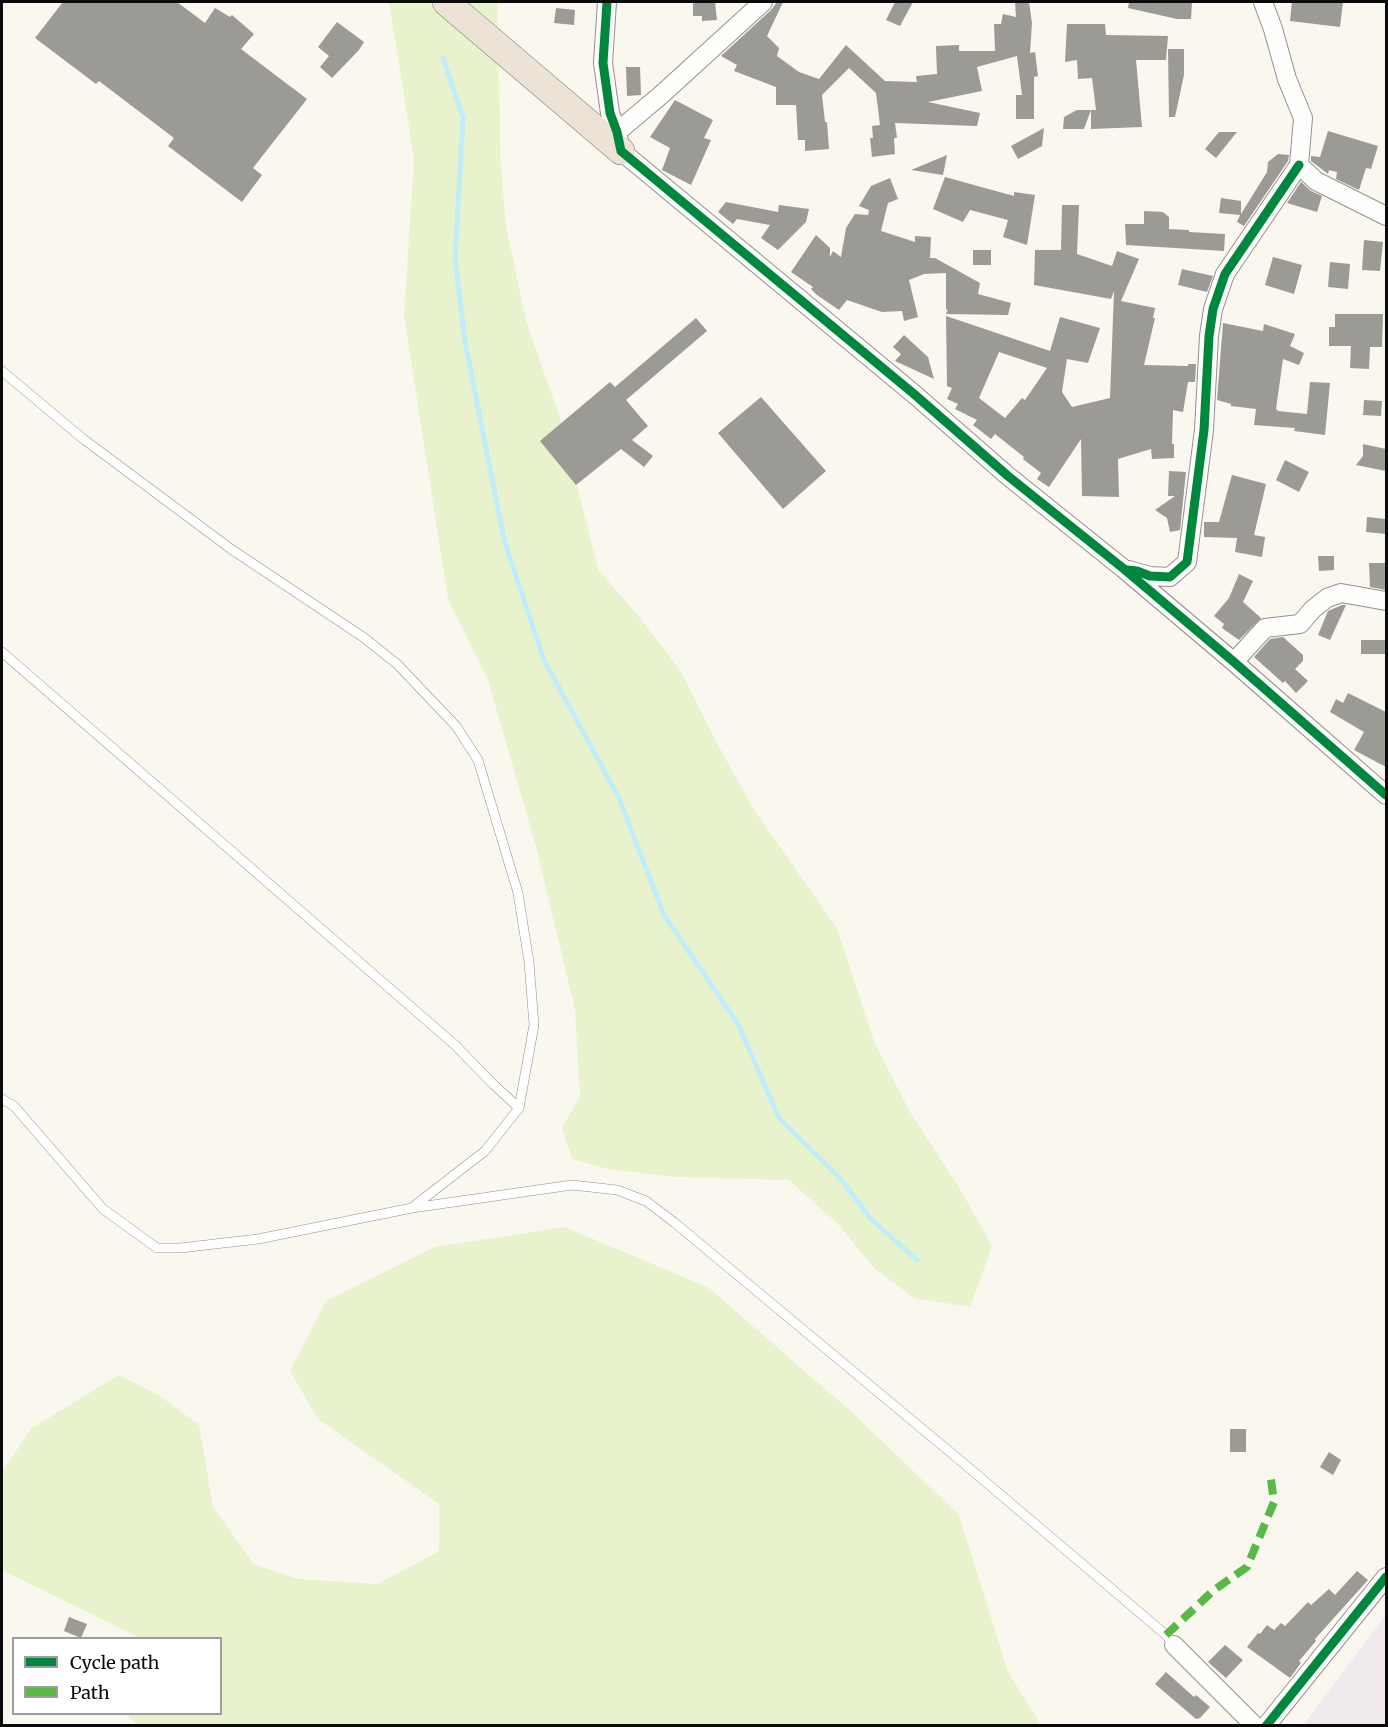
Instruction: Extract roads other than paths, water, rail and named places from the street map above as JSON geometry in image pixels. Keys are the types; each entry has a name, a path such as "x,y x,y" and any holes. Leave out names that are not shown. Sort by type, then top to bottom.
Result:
{"main road":[{"path":"446,2 619,141"}],"street":[{"path":"607,2 603,63 610,113 619,141 1008,476 1124,569 1234,662 1386,795"},
{"path":"619,141 661,95 763,2"},
{"path":"1124,569 1150,576 1170,577 1187,562 1204,430 1209,336 1213,309 1225,274 1299,165 1303,118 1287,79 1263,2"},
{"path":"1299,165 1316,181 1386,216"},
{"path":"1234,662 1266,628 1300,624 1327,598 1341,593 1386,601"},
{"path":"1266,1725 1386,1577"},
{"path":"1174,1645 1255,1725"}],"lane":[{"path":"2,371 82,438 231,549 363,637 397,664 456,726 478,760 518,893 529,962 534,1025 519,1108 485,1151 412,1208"},
{"path":"2,652 446,1037 519,1108"},
{"path":"2,1099 14,1106 103,1209 157,1248 180,1248 258,1239 412,1208 572,1185 617,1190 646,1202 675,1222 977,1475 1167,1635 1174,1645"}],"waterway":[{"path":"443,58 463,118 455,259 465,341 504,540 544,660 619,798 664,915 738,1024 779,1118 840,1178 871,1219 917,1260"}]}
